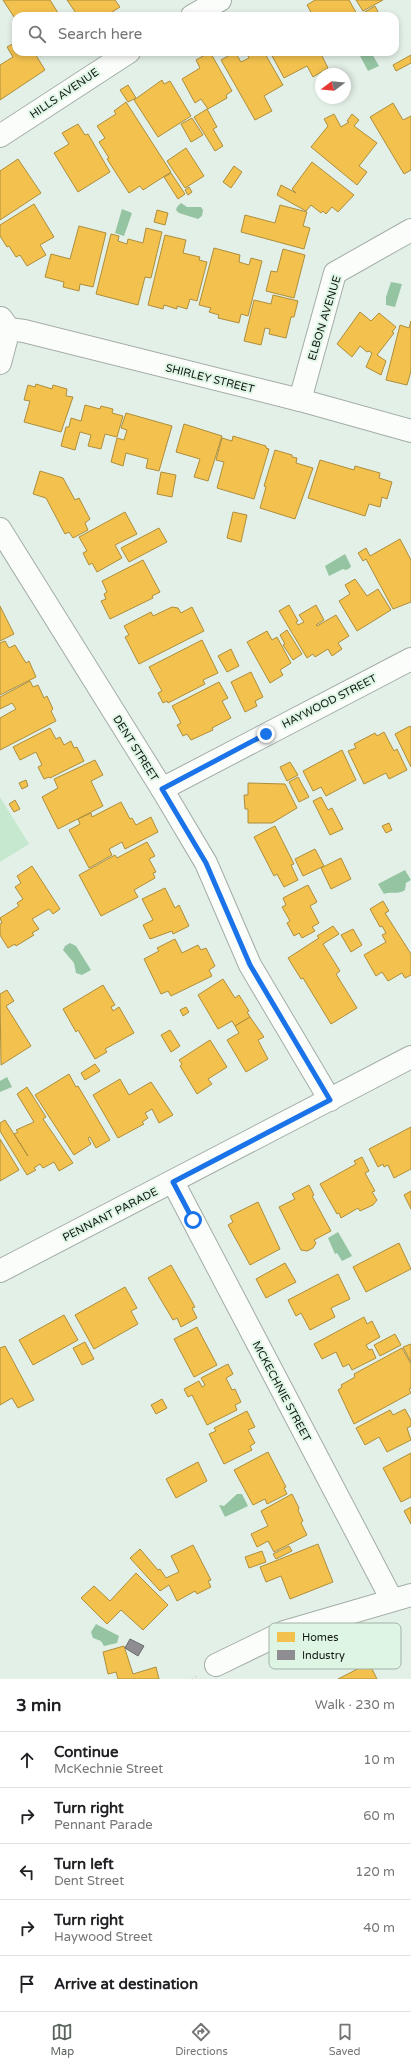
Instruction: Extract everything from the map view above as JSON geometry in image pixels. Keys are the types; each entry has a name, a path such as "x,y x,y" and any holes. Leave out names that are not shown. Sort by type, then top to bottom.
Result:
{"street":[{"path":"199,12 220,0"},
{"name":"HILLS AVENUE","path":"0,136 123,56"},
{"name":"ELBON AVENUE","path":"300,400 335,273 411,230"},
{"path":"0,363 4,323"},
{"name":"SHIRLEY STREET","path":"4,323 24,331 300,400 411,431"},
{"name":"DENT STREET","path":"0,529 162,789 206,863 250,965 330,1100"},
{"name":"HAYWOOD STREET","path":"162,789 411,659"},
{"name":"PENNANT PARADE","path":"0,1271 411,1057"},
{"name":"MCKECHNIE STREET","path":"173,1182 402,1597"},
{"path":"314,1623 402,1597"},
{"path":"216,1665 269,1639"}],"shaded area":[{"path":"360,56 373,56 379,66 368,71"},
{"path":"181,203 187,207 201,207 203,210 202,216 198,219 179,213 176,210"},
{"path":"122,209 132,213 124,236 115,233"},
{"path":"391,282 402,284 395,307 386,305 386,297"},
{"path":"345,554 351,566 350,568 346,570 343,569 329,576 325,566"},
{"path":"0,797 29,844 0,862"},
{"path":"405,870 411,880 406,883 405,890 384,894 378,884"},
{"path":"70,943 76,946 91,970 82,975 76,973 74,963 63,950 65,946"},
{"path":"7,1077 12,1087 0,1092 0,1081"},
{"path":"338,1232 352,1256 342,1261 337,1253 335,1254 328,1238"},
{"path":"237,1494 242,1494 248,1506 225,1517 219,1505 224,1506"},
{"path":"96,1624 119,1636 117,1643 104,1646 101,1641 93,1638 91,1632"}],"building: Homes":[{"path":"3,0 50,0 58,12 12,12 12,14"},
{"path":"67,0 115,0 120,7 112,12 75,12"},
{"path":"315,0 349,0 356,12 311,12 307,5"},
{"path":"356,0 383,0 363,11"},
{"path":"375,6 378,12 365,12"},
{"path":"12,44 12,55 7,47"},
{"path":"411,55 411,63 396,71 393,65"},
{"path":"36,56 45,70 0,100 0,65 13,57"},
{"path":"203,56 212,56 232,91 226,95 227,98 208,109 201,99 195,103 182,79 200,68 196,60"},
{"path":"228,56 237,56 241,62 249,58 248,56 266,56 283,85 264,96 272,111 255,120 221,60"},
{"path":"272,56 322,56 328,68 315,68 315,76 313,77 307,66 284,78"},
{"path":"162,80 164,84 170,81 191,116 158,137 134,100"},
{"path":"128,85 136,98 128,102 120,90"},
{"path":"126,102 171,172 143,190 140,186 129,193 107,159 109,158 99,142 105,138 97,126 116,114 114,111"},
{"path":"393,103 403,120 411,116 411,170 404,174 370,117"},
{"path":"207,109 217,127 213,129 223,146 215,151 194,117"},
{"path":"334,114 341,127 349,122 347,121 352,114 359,120 354,126 377,143 359,166 367,172 357,185 311,147 328,126 324,119"},
{"path":"192,118 203,135 191,142 181,124"},
{"path":"78,124 85,135 88,134 110,172 78,192 54,153 69,144 62,133"},
{"path":"186,148 204,176 185,188 167,161"},
{"path":"18,159 41,193 0,220 0,171"},
{"path":"312,162 354,195 338,212 332,207 326,214 323,211 321,213 311,205 306,211 277,195 281,185 296,193 292,189"},
{"path":"234,166 242,172 231,188 223,182"},
{"path":"171,173 185,194 178,199 164,177"},
{"path":"189,187 192,192 188,195 185,190"},
{"path":"34,204 54,237 40,245 46,255 27,266 20,255 16,257 9,246 7,247 0,236 0,225"},
{"path":"280,205 307,212 303,226 310,228 304,249 241,232 245,215 275,223"},
{"path":"157,210 168,213 165,225 154,222"},
{"path":"79,226 106,233 93,287 80,284 79,291 63,287 64,282 45,277 51,254 70,259"},
{"path":"146,228 162,232 151,278 145,277 138,305 96,294 111,234 119,236 118,241 127,244 128,239 143,243"},
{"path":"165,235 186,240 183,253 200,257 199,260 207,262 197,301 190,299 187,309 177,306 177,309 164,305 163,309 148,305"},
{"path":"214,248 240,255 239,262 249,265 251,258 262,261 248,316 241,314 239,323 218,318 219,315 209,312 211,308 199,305"},
{"path":"283,249 305,255 294,298 266,291 271,271 277,272"},
{"path":"273,295 298,301 294,317 291,317 286,338 269,334 270,329 265,328 261,345 244,341 254,300 271,304"},
{"path":"360,312 371,321 379,313 396,327 392,332 394,333 377,355 386,361 381,375 366,367 372,353 369,351 367,352 360,346 352,357 337,344"},
{"path":"411,321 411,371 407,385 386,380 400,325 409,328"},
{"path":"36,384 52,389 53,385 67,389 66,396 73,397 61,432 24,422 30,401 24,400 28,385 35,387"},
{"path":"85,405 100,409 101,406 113,409 112,413 123,416 117,437 105,434 101,449 88,446 91,435 80,432 75,450 61,446 66,427 69,427 71,418 81,421"},
{"path":"126,413 172,426 159,471 146,468 148,459 126,453 123,466 111,462 117,438 124,440 127,430 121,428"},
{"path":"184,424 222,436 208,481 194,477 200,459 176,452"},
{"path":"233,436 266,446 266,448 269,449 254,499 217,488 224,462 216,460 222,438 232,441"},
{"path":"275,450 297,458 296,463 313,468 295,519 260,508 266,487 264,486"},
{"path":"320,460 354,470 355,466 380,473 379,478 392,482 387,499 382,497 380,507 369,504 365,516 308,498"},
{"path":"40,471 63,478 75,500 79,498 90,519 85,523 88,530 73,538 69,532 65,534 46,498 33,494"},
{"path":"161,472 176,475 172,497 157,494"},
{"path":"125,512 137,534 115,545 122,558 97,572 92,563 89,565 83,553 87,551 79,537"},
{"path":"233,512 247,515 241,542 227,538"},
{"path":"159,528 167,542 129,562 121,548"},
{"path":"400,539 411,560 411,602 393,609 366,559 363,561 358,553 366,548 370,556"},
{"path":"143,560 160,592 152,596 153,598 110,619 101,601 106,599 104,594 107,592 102,581"},
{"path":"355,579 367,596 378,589 391,610 357,631 339,601 350,594 345,585"},
{"path":"289,605 298,621 296,622 298,625 304,622 299,615 316,605 324,620 316,625 317,626 336,615 349,636 338,643 342,649 332,656 328,649 315,657 313,654 307,658 279,611"},
{"path":"0,606 14,634 0,641"},
{"path":"172,607 178,608 181,613 192,607 204,631 139,664 125,637 129,635 124,626 151,612 153,616"},
{"path":"287,630 302,654 293,660 283,645 285,644 280,635"},
{"path":"267,631 272,640 277,637 291,663 280,670 283,675 270,683 247,642"},
{"path":"202,640 218,673 203,680 205,684 168,703 167,701 163,703 158,693 162,691 149,667"},
{"path":"5,641 9,648 15,645 26,663 29,661 36,677 0,695 0,643"},
{"path":"231,649 239,666 227,672 218,656"},
{"path":"251,672 263,697 255,701 257,706 245,712 231,682"},
{"path":"30,681 33,687 38,685 44,698 47,696 53,709 51,711 56,721 0,750 0,718 16,709 12,703 0,709 0,697"},
{"path":"219,682 228,698 222,701 231,718 212,728 213,730 191,740 187,734 183,736 177,725 181,723 172,706"},
{"path":"410,726 411,728 411,767 395,734"},
{"path":"50,728 56,739 60,737 64,745 71,741 74,748 77,747 84,761 50,778 44,779 38,767 42,765 36,752 20,760 13,747"},
{"path":"384,732 394,751 397,749 407,770 389,779 386,773 364,784 348,751 356,748 354,744 375,733 377,736"},
{"path":"342,750 356,780 326,796 321,787 313,791 303,771"},
{"path":"95,760 103,775 91,781 103,806 58,829 42,797 58,788 54,779"},
{"path":"290,762 298,775 287,781 280,767"},
{"path":"298,777 309,797 299,802 289,782"},
{"path":"26,780 28,786 22,789 19,783"},
{"path":"248,783 285,784 297,808 272,823 248,823 248,809 245,809 244,795 248,795"},
{"path":"321,797 328,810 332,808 343,829 330,835 313,801"},
{"path":"15,800 20,809 14,812 9,804"},
{"path":"121,802 130,819 132,818 136,825 151,817 158,832 125,849 122,842 109,849 112,855 89,868 69,830 80,824 78,819 91,813 92,817"},
{"path":"389,823 392,830 386,833 382,826"},
{"path":"275,826 294,864 291,865 298,880 284,887 277,874 274,876 254,837"},
{"path":"147,842 155,856 149,859 156,872 153,873 155,878 134,890 138,897 101,916 79,875 115,855 117,858"},
{"path":"315,849 324,866 303,876 295,859"},
{"path":"341,858 351,879 331,889 321,868"},
{"path":"32,866 60,909 53,914 49,909 32,919 39,929 32,933 34,935 16,946 15,944 8,948 0,935 0,924 2,923 0,918 19,906 17,903 23,899 15,887 21,883 17,876"},
{"path":"308,885 317,902 310,906 319,923 312,927 315,931 302,938 299,933 294,936 287,923 290,921 282,907 286,905 283,898"},
{"path":"165,888 175,908 179,905 189,926 173,934 172,931 150,939 143,925 153,920 142,899"},
{"path":"383,901 389,911 385,913 411,954 411,975 405,978 402,973 388,981 382,972 376,976 364,955 386,942 382,935 386,933 382,926 380,927 370,909"},
{"path":"333,926 339,934 323,944 340,971 336,974 357,1008 331,1024 303,978 301,979 288,958 319,938 317,936"},
{"path":"353,929 362,945 351,952 341,935"},
{"path":"175,939 182,953 198,945 201,950 206,948 215,966 209,970 212,976 171,996 168,991 161,994 144,959 159,951 157,948"},
{"path":"223,979 235,998 239,995 249,1011 247,1012 250,1017 235,1026 232,1021 218,1029 198,995"},
{"path":"103,985 115,1005 111,1007 113,1011 119,1007 134,1033 105,1049 107,1052 95,1059 78,1030 76,1032 63,1009"},
{"path":"7,990 14,1001 6,1006 31,1046 1,1065 0,994"},
{"path":"186,1007 189,1012 183,1016 180,1010"},
{"path":"250,1017 264,1037 258,1040 268,1059 246,1072 227,1040 239,1033 235,1026"},
{"path":"170,1030 180,1046 171,1052 161,1035"},
{"path":"210,1040 227,1067 208,1079 212,1084 197,1094 180,1066 182,1064 179,1060"},
{"path":"95,1064 100,1071 85,1080 81,1073"},
{"path":"69,1074 76,1087 78,1086 110,1140 96,1148 90,1137 88,1138 91,1144 74,1155 35,1095"},
{"path":"120,1079 129,1095 151,1082 173,1115 159,1123 152,1109 145,1113 148,1118 142,1122 144,1124 118,1138 93,1095"},
{"path":"27,1087 46,1117 43,1119 73,1163 59,1171 54,1162 43,1168 40,1164 34,1168 36,1170 27,1175 0,1131 0,1123 5,1120 28,1156 14,1134 18,1132 16,1130 34,1122 17,1094"},
{"path":"411,1127 411,1169 394,1178 388,1165 384,1167 383,1164 378,1167 369,1149"},
{"path":"0,1139 19,1170 0,1181"},
{"path":"362,1157 369,1171 365,1173 375,1191 372,1192 377,1200 373,1205 360,1211 358,1208 341,1218 339,1213 337,1214 320,1184 356,1164 354,1161"},
{"path":"309,1185 314,1195 312,1196 331,1231 314,1240 316,1243 313,1248 307,1251 301,1250 279,1207 295,1199 292,1194"},
{"path":"411,1191 411,1209 404,1195"},
{"path":"258,1202 280,1249 250,1265 228,1225 233,1222 230,1216"},
{"path":"399,1243 411,1269 366,1292 353,1267"},
{"path":"285,1263 296,1282 266,1298 256,1279"},
{"path":"171,1265 195,1307 192,1308 197,1318 181,1327 177,1318 173,1320 148,1278"},
{"path":"338,1274 350,1299 331,1308 335,1317 310,1330 301,1313 296,1316 288,1300"},
{"path":"125,1287 137,1308 131,1311 138,1324 94,1349 75,1315"},
{"path":"64,1315 78,1340 33,1365 19,1340"},
{"path":"364,1317 367,1324 372,1321 380,1337 366,1345 369,1350 372,1349 376,1358 352,1370 349,1364 343,1367 336,1352 322,1359 314,1344"},
{"path":"197,1327 217,1365 194,1377 174,1339"},
{"path":"395,1334 401,1345 380,1356 374,1345"},
{"path":"85,1342 94,1359 82,1365 73,1348"},
{"path":"411,1344 411,1362 403,1347"},
{"path":"5,1346 34,1400 18,1408 12,1398 0,1405 0,1348"},
{"path":"402,1348 411,1364 411,1388 409,1389 411,1393 354,1424 338,1390 342,1387 341,1385 355,1377 354,1374"},
{"path":"228,1364 233,1374 226,1378 232,1390 235,1389 241,1402 235,1405 237,1410 207,1425 192,1395 188,1397 184,1389 199,1381 202,1387 205,1385 201,1378"},
{"path":"162,1399 167,1408 156,1414 151,1405"},
{"path":"405,1409 411,1420 411,1426 407,1428 411,1440 387,1452 379,1437 365,1445 356,1428 390,1410 393,1415"},
{"path":"247,1411 255,1427 248,1430 255,1443 250,1446 252,1450 224,1464 209,1434 216,1431 214,1428"},
{"path":"268,1452 286,1487 284,1488 287,1494 267,1504 265,1499 253,1505 234,1470"},
{"path":"411,1453 411,1497 401,1502 383,1468"},
{"path":"198,1462 207,1481 176,1498 166,1479"},
{"path":"292,1494 299,1508 298,1510 303,1521 301,1523 307,1535 274,1552 268,1541 257,1547 251,1534 268,1526 261,1511"},
{"path":"411,1507 411,1524 404,1511"},
{"path":"318,1544 333,1582 290,1599 281,1576 266,1582 260,1567"},
{"path":"193,1545 211,1580 208,1581 211,1587 197,1594 195,1591 177,1601 169,1585 160,1591 130,1558 140,1549 158,1570 160,1569 166,1578 179,1572 171,1556"},
{"path":"289,1546 292,1551 276,1559 273,1554"},
{"path":"262,1551 266,1562 249,1568 245,1557"},
{"path":"136,1573 168,1605 143,1630 121,1610 107,1624 81,1598 94,1586 110,1601"},
{"path":"124,1646 133,1674 156,1667 159,1679 118,1679 116,1672 108,1674 103,1652"},
{"path":"357,1669 372,1669 377,1679 338,1679"}],"building: Industry":[{"path":"130,1639 144,1646 138,1656 125,1648"}],"route":[{"path":"193,1220 173,1182 330,1100 250,965 226,913 206,863 162,789 266,734"}]}
